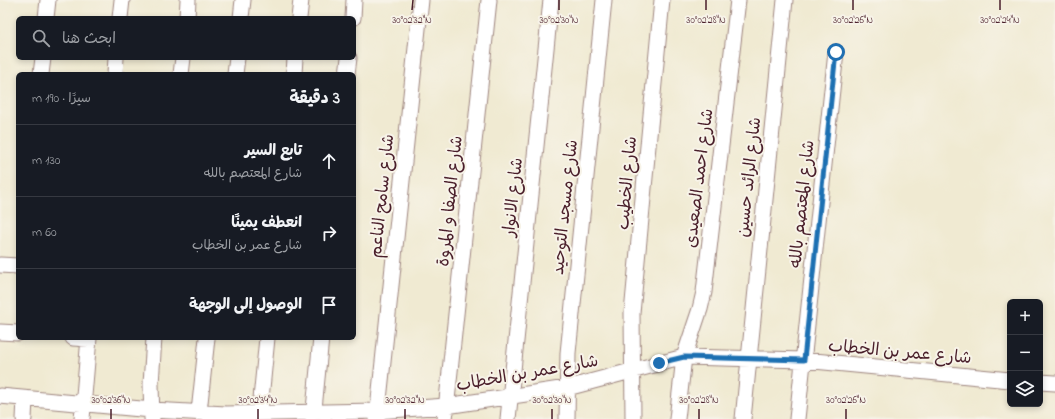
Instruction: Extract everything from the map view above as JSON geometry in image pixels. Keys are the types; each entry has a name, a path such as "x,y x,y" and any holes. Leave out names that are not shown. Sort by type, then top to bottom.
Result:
{"street":[{"path":"46,16 48,0"},
{"path":"120,16 122,0"},
{"path":"186,16 188,0"},
{"path":"241,16 243,0"},
{"path":"299,16 301,0"},
{"path":"352,16 354,0"},
{"name":"شارع سامح الناعم","path":"377,415 421,0"},
{"name":"شارع الصفا و المروة","path":"446,412 489,0"},
{"name":"شارع الانوار","path":"508,419 551,0"},
{"name":"شارع مسجد التوحيد","path":"567,419 568,353 604,0"},
{"name":"شارع الخطيب","path":"632,419 632,313 662,0"},
{"name":"شارع احمد الصعيدى","path":"677,419 684,357 704,292 738,0"},
{"name":"شارع الرائد حسين","path":"743,419 785,0"},
{"name":"شارع المعتصم بالله","path":"797,419 836,52"},
{"path":"41,72 43,60"},
{"path":"115,72 116,60"},
{"path":"181,72 182,60"},
{"path":"235,72 237,60"},
{"path":"294,72 295,60"},
{"path":"347,72 349,60"},
{"path":"0,265 16,266"},
{"path":"0,332 16,333"},
{"path":"82,412 89,340"},
{"path":"152,415 154,340"},
{"path":"198,412 207,340"},
{"path":"259,417 267,340"},
{"path":"313,416 321,340"},
{"name":"شارع عمر بن الخطاب","path":"0,396 25,399 82,412 152,415 198,412 226,416 259,417 446,412 510,398 567,388 684,357 804,360 1007,380"},
{"path":"1043,382 1055,383"},
{"path":"24,419 25,399"}],"route":[{"path":"659,363 684,357 713,356 804,360 836,52"}]}
